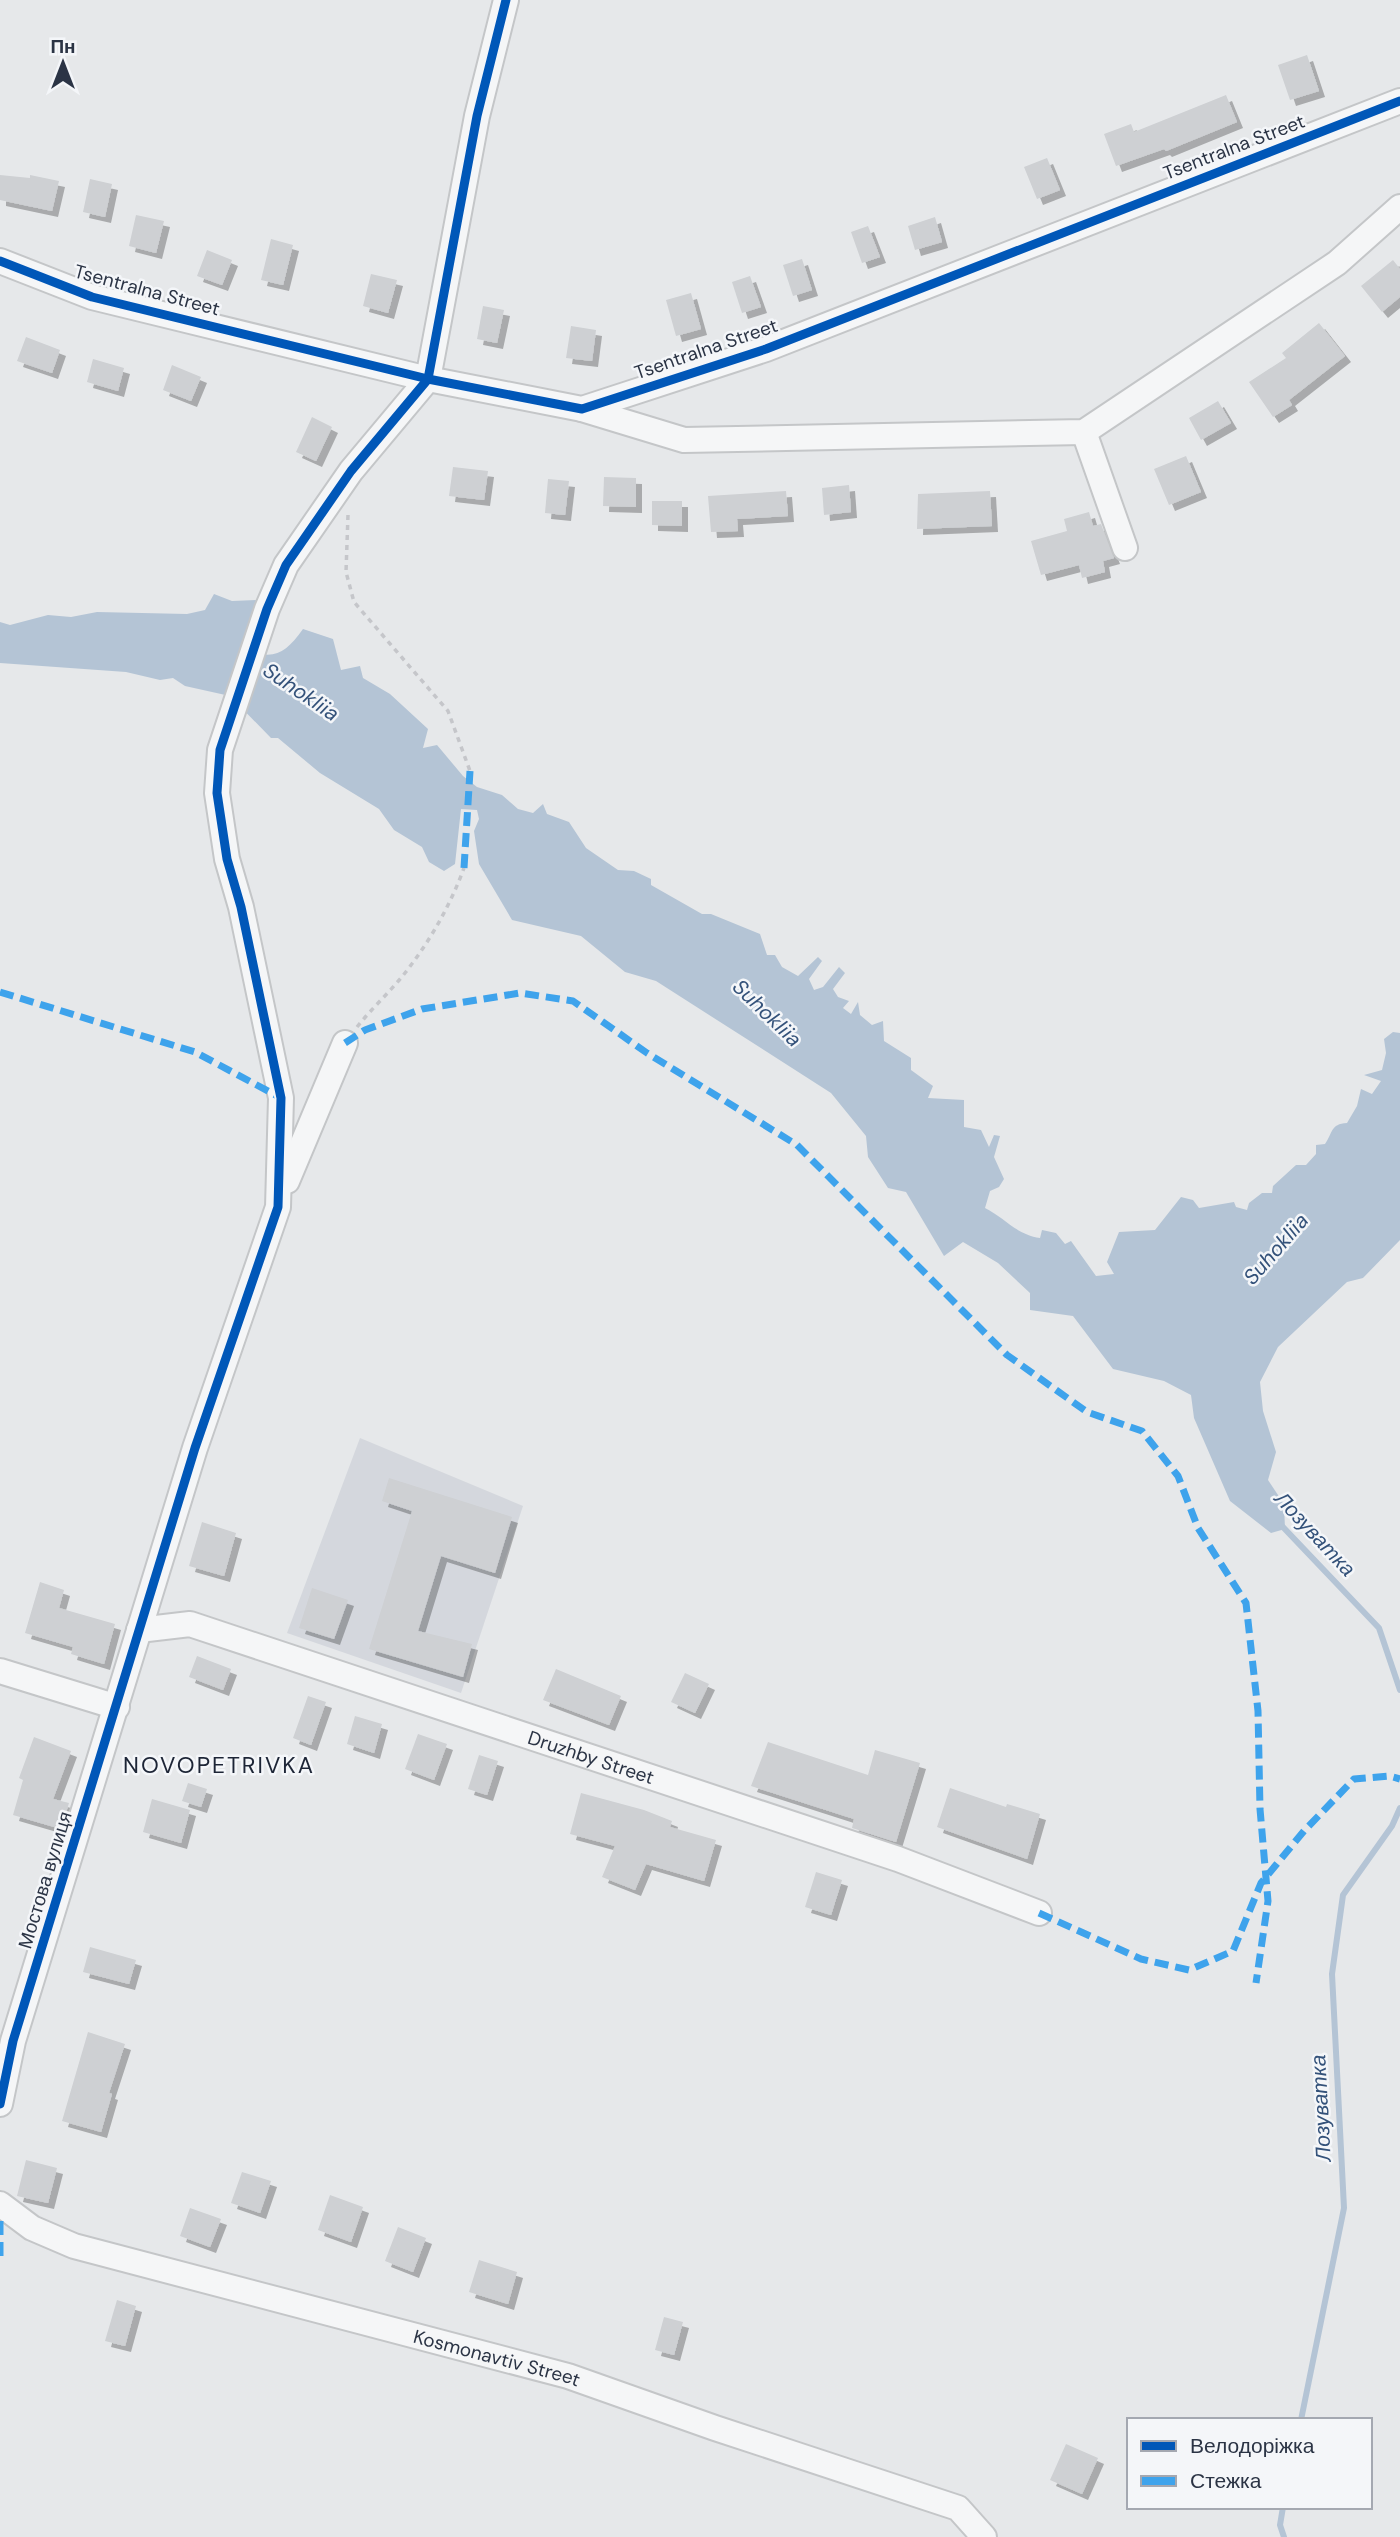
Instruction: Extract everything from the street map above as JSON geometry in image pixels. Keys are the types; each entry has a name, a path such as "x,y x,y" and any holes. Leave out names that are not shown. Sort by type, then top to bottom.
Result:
{"street":[{"path":"278,1206 281,1098 241,907 227,859 217,793 220,750 286,565 351,471 428,379 477,116 506,0"},
{"name":"Tsentralna Street","path":"582,408 766,349 1400,101"},
{"path":"1125,548 1084,432 1336,262 1400,207"},
{"name":"Tsentralna Street","path":"0,261 92,297 428,379 582,408 684,440 1084,432"},
{"path":"278,1206 345,1043"},
{"name":"Мостова вулиця","path":"0,2104 13,2041 195,1448 278,1206"},
{"name":"Druzhby Street","path":"139,1630 190,1624 898,1859 1039,1913"},
{"path":"0,1671 117,1707"},
{"name":"Kosmonavtiv Street","path":"0,2204 32,2228 74,2246 568,2376 715,2428 958,2508 984,2537"}],"path":[{"path":"349,506 346,572 354,602 448,711 470,771"},
{"path":"345,1043 404,974 431,937 453,898 464,867"}],"shaded area":[{"path":"360,1438 523,1506 461,1693 287,1633"}],"water":[{"name":"Suhokliia","path":"214,594 232,601 256,600 245,634 244,649 271,655 278,653 303,629 333,639 341,670 360,666 363,678 390,694 428,729 423,748 437,745 463,776 477,787 502,795 518,809 533,813 543,804 547,814 569,822 586,848 618,870 634,871 651,879 651,885 702,914 711,914 760,934 767,955 775,955 782,967 798,976 818,957 822,961 809,979 814,990 823,987 839,967 845,973 833,989 838,997 849,1001 843,1008 851,1014 858,1002 860,1015 872,1025 883,1021 884,1041 911,1058 911,1070 933,1086 928,1098 964,1100 964,1127 981,1130 989,1147 994,1135 1000,1136 994,1157 1004,1179 999,1187 990,1191 985,1208 1032,1236 1040,1238 1042,1230 1056,1233 1065,1244 1071,1241 1096,1276 1114,1274 1107,1262 1119,1232 1155,1230 1181,1197 1193,1200 1199,1208 1234,1202 1236,1207 1247,1210 1249,1203 1262,1193 1272,1193 1273,1186 1296,1165 1306,1165 1316,1154 1316,1145 1325,1144 1335,1127 1347,1123 1357,1106 1361,1089 1372,1094 1381,1081 1364,1075 1382,1070 1386,1053 1384,1039 1393,1032 1400,1033 1400,1240 1363,1278 1347,1282 1278,1347 1260,1382 1263,1411 1276,1452 1268,1480 1284,1504 1285,1529 1271,1533 1230,1501 1194,1418 1191,1395 1164,1381 1113,1369 1073,1316 1030,1310 1030,1293 998,1263 963,1242 944,1256 906,1192 888,1188 868,1157 866,1136 831,1093 656,981 625,972 581,936 512,920 479,864 474,831 479,819 477,810 461,809 455,864 444,871 429,862 422,847 394,830 379,809 320,773 278,738 271,738 230,696 185,686 173,678 160,680 126,672 0,663 0,622 10,625 48,615 71,617 97,612 187,614 205,610"}],"building":[{"path":"1307,55 1319,91 1290,100 1278,65"},
{"path":"1226,95 1237,122 1166,151 1164,149 1116,166 1104,134 1131,124 1134,132"},
{"path":"1047,158 1060,190 1037,199 1024,167"},
{"path":"0,175 30,178 30,175 59,181 52,211 0,200"},
{"path":"90,179 112,184 105,217 83,212"},
{"path":"136,215 164,221 156,253 129,246"},
{"path":"935,217 942,242 915,250 908,226"},
{"path":"868,226 880,257 862,263 851,232"},
{"path":"271,239 293,245 283,285 261,280"},
{"path":"207,250 232,260 222,285 197,276"},
{"path":"802,259 812,290 793,296 783,265"},
{"path":"1393,260 1400,269 1400,297 1382,312 1361,286"},
{"path":"371,274 397,280 388,313 363,306"},
{"path":"750,276 761,307 742,313 732,282"},
{"path":"691,293 701,329 676,336 666,300"},
{"path":"483,306 504,310 497,343 477,339"},
{"path":"1319,323 1345,356 1289,400 1292,405 1273,417 1249,382 1286,358 1282,353"},
{"path":"571,326 596,330 592,361 566,358"},
{"path":"26,337 60,350 52,373 17,361"},
{"path":"93,359 124,368 118,391 87,382"},
{"path":"172,365 201,377 191,401 163,390"},
{"path":"1218,401 1231,423 1201,440 1189,418"},
{"path":"312,417 332,427 316,461 296,452"},
{"path":"1186,456 1201,492 1169,505 1154,469"},
{"path":"453,467 488,471 484,500 449,496"},
{"path":"604,477 636,478 636,507 603,506"},
{"path":"548,479 569,481 565,515 545,513"},
{"path":"849,485 851,512 824,515 822,488"},
{"path":"786,491 788,516 737,519 738,531 711,532 708,496"},
{"path":"990,491 992,526 917,529 918,494"},
{"path":"652,501 682,501 682,526 652,525"},
{"path":"1089,512 1093,526 1101,524 1114,558 1103,561 1105,572 1082,578 1079,565 1041,575 1031,541 1067,531 1064,519"},
{"path":"389,1478 512,1517 495,1573 441,1556 418,1631 472,1644 463,1677 369,1649 412,1511 382,1501"},
{"path":"202,1522 236,1533 224,1576 189,1566"},
{"path":"40,1582 64,1590 59,1608 115,1624 104,1664 71,1654 73,1647 25,1633"},
{"path":"312,1588 348,1600 334,1639 299,1628"},
{"path":"197,1656 231,1669 223,1690 189,1677"},
{"path":"556,1669 621,1696 609,1725 543,1700"},
{"path":"685,1673 709,1684 695,1713 671,1702"},
{"path":"308,1696 326,1702 311,1745 293,1738"},
{"path":"355,1716 382,1724 374,1753 347,1744"},
{"path":"418,1734 447,1744 434,1780 405,1769"},
{"path":"34,1737 71,1751 53,1799 69,1803 61,1829 13,1815 23,1780 19,1778"},
{"path":"768,1742 868,1775 875,1750 920,1763 896,1842 852,1828 854,1819 751,1786"},
{"path":"479,1755 498,1761 487,1795 468,1789"},
{"path":"188,1783 207,1789 201,1807 182,1801"},
{"path":"950,1788 1006,1807 1007,1804 1040,1814 1027,1859 937,1827"},
{"path":"581,1793 644,1810 672,1821 670,1827 716,1840 704,1881 646,1864 635,1890 602,1877 615,1846 570,1834"},
{"path":"152,1799 190,1810 181,1843 143,1832"},
{"path":"816,1872 842,1880 831,1915 805,1907"},
{"path":"90,1947 136,1960 129,1984 83,1972"},
{"path":"88,2032 125,2044 109,2093 112,2094 101,2132 62,2121"},
{"path":"26,2160 57,2168 48,2203 17,2196"},
{"path":"242,2172 271,2181 260,2213 231,2203"},
{"path":"330,2195 363,2207 351,2242 318,2230"},
{"path":"190,2208 221,2219 210,2247 180,2236"},
{"path":"398,2227 426,2238 413,2272 385,2261"},
{"path":"479,2260 517,2272 508,2304 469,2292"},
{"path":"117,2300 136,2306 125,2346 105,2341"},
{"path":"664,2317 683,2322 674,2355 655,2350"},
{"path":"1066,2444 1098,2458 1082,2494 1050,2480"}],"waterway":[{"name":"Лозуватка","path":"1281,1525 1379,1628 1400,1690"},
{"name":"Лозуватка","path":"1301,2418 1344,2208 1332,1974 1343,1895 1392,1826 1400,1808"},
{"name":"Лозуватка","path":"1283,2509 1280,2525 1284,2537"}],"marked path":[{"path":"464,868 470,771"},
{"path":"0,992 195,1052 281,1098"},
{"path":"345,1043 365,1030 422,1009 520,993 573,1001 647,1053 797,1145 1007,1355 1087,1412 1142,1431 1178,1476 1198,1528 1246,1603 1258,1711 1260,1809 1268,1901 1256,1983"},
{"path":"1039,1913 1141,1959 1189,1970 1233,1951 1261,1883 1304,1831 1354,1779 1389,1776 1400,1779"},
{"path":"0,2221 0,2260"}],"cycle path":[{"path":"0,2104 13,2041 195,1448 278,1207 281,1098 241,907 227,859 217,793 220,750 267,609 286,565 351,471 428,379 477,116 506,0"},
{"path":"0,261 92,297 428,379 582,409 766,349 1400,101"}],"district":[{"name":"NOVOPETRIVKA","path":"219,1765"}]}
